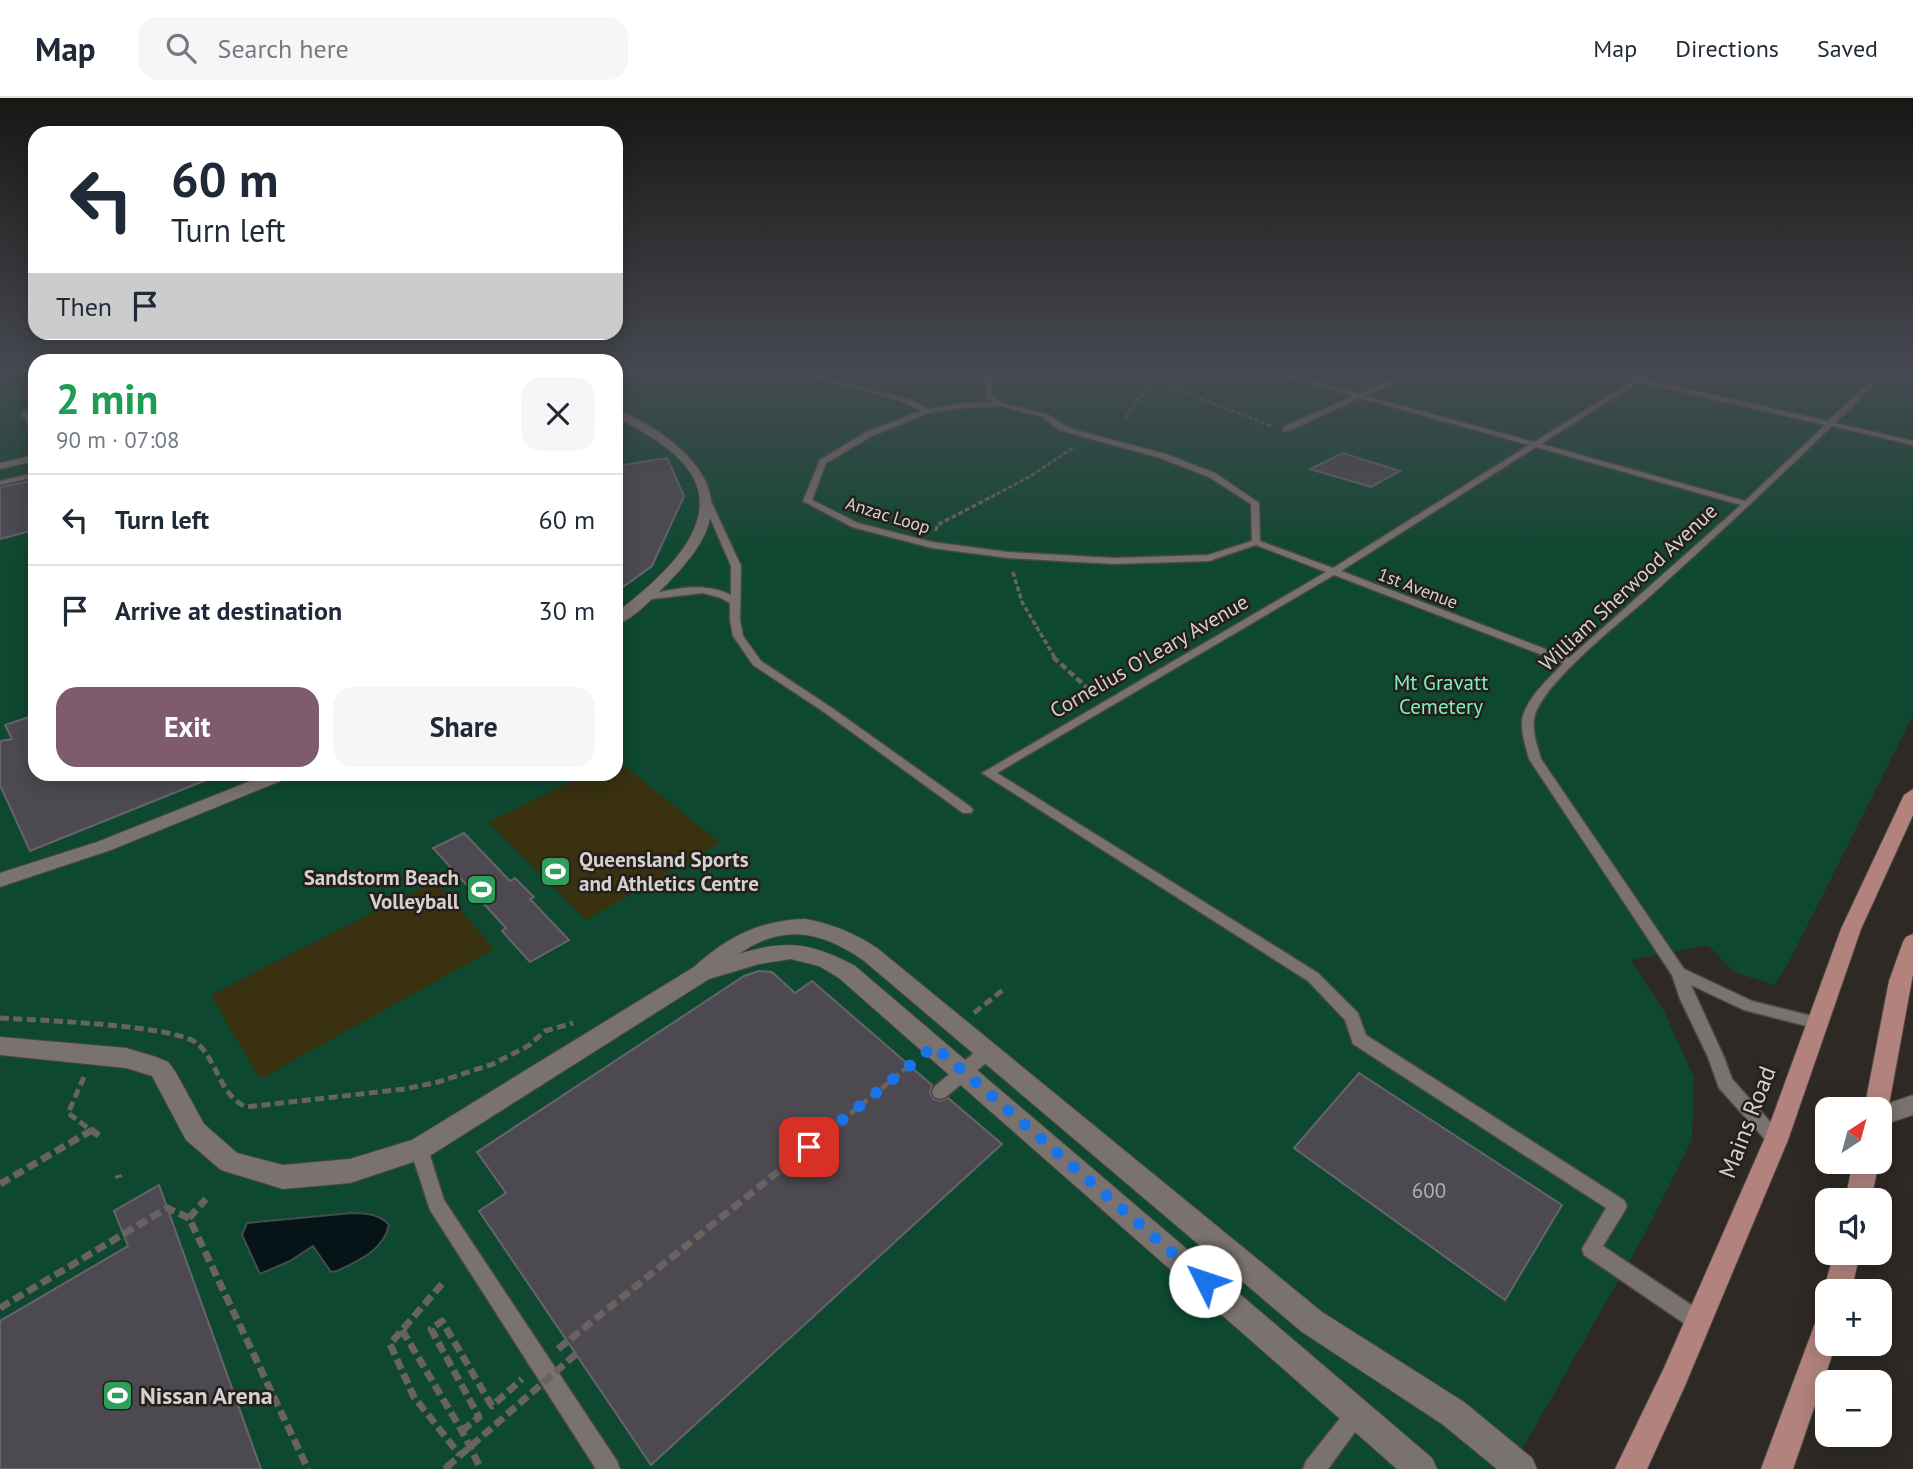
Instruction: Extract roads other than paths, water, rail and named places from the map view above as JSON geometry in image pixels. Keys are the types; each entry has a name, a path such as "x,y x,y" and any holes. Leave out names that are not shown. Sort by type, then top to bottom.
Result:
{"main road":[{"name":"Mains Road","path":"1631,1469 1776,1140 1851,929 1913,795"},
{"path":"1878,1097 1900,981 1913,942"},
{"path":"1777,1469 1817,1356"}],"street":[{"path":"623,615 647,598 680,564 704,527 706,499 702,477 684,454 653,433"},
{"path":"0,465 28,460"},
{"path":"0,880 104,846 265,781"},
{"path":"702,973 720,953 744,938 771,929 799,926 827,929 851,938 1312,1322 1453,1413 1521,1469"},
{"path":"0,1046 126,1058 160,1069 195,1132 230,1162 284,1177 350,1171 419,1149 702,973 777,950 800,951 825,958 847,972 964,1071 1421,1469"},
{"path":"1892,1112 1913,1105"}],"lane":[{"name":"Anzac Loop","path":"872,433 823,462 807,501 855,525 932,545 1008,555 1114,561 1209,558 1256,542 1255,503 1212,475 1163,456 1080,433"},
{"path":"1492,433 1747,504"},
{"name":"Cornelius O'Leary Avenue","path":"1313,977 988,773 1333,572 1554,433"},
{"name":"William Sherwood Avenue","path":"1776,1140 1725,1083 1679,973 1535,759 1529,737 1529,716 1548,687 1570,662 1747,504 1822,433"},
{"path":"1870,433 1913,443"},
{"path":"0,483 28,477"},
{"path":"706,499 736,566 738,636 757,663 967,810"},
{"name":"1st Avenue","path":"1256,542 1570,662"},
{"path":"647,598 689,589 706,589 718,591 735,602"},
{"path":"1679,973 1749,1006 1818,1023"},
{"path":"1313,977 1352,1017 1359,1039 1618,1206 1591,1249 1698,1321"},
{"path":"940,1091 987,1052"},
{"path":"419,1149 436,1204 538,1365 609,1469"},
{"path":"1314,1469 1357,1414"}],"place":[{"name":"Queensland Sports and Athletics Centre","path":"556,871"},
{"name":"Sandstorm Beach Volleyball","path":"482,889"},
{"name":"Nissan Arena","path":"117,1395"}],"park label":[{"name":"Mt Gravatt Cemetery","path":"1441,694"}]}
